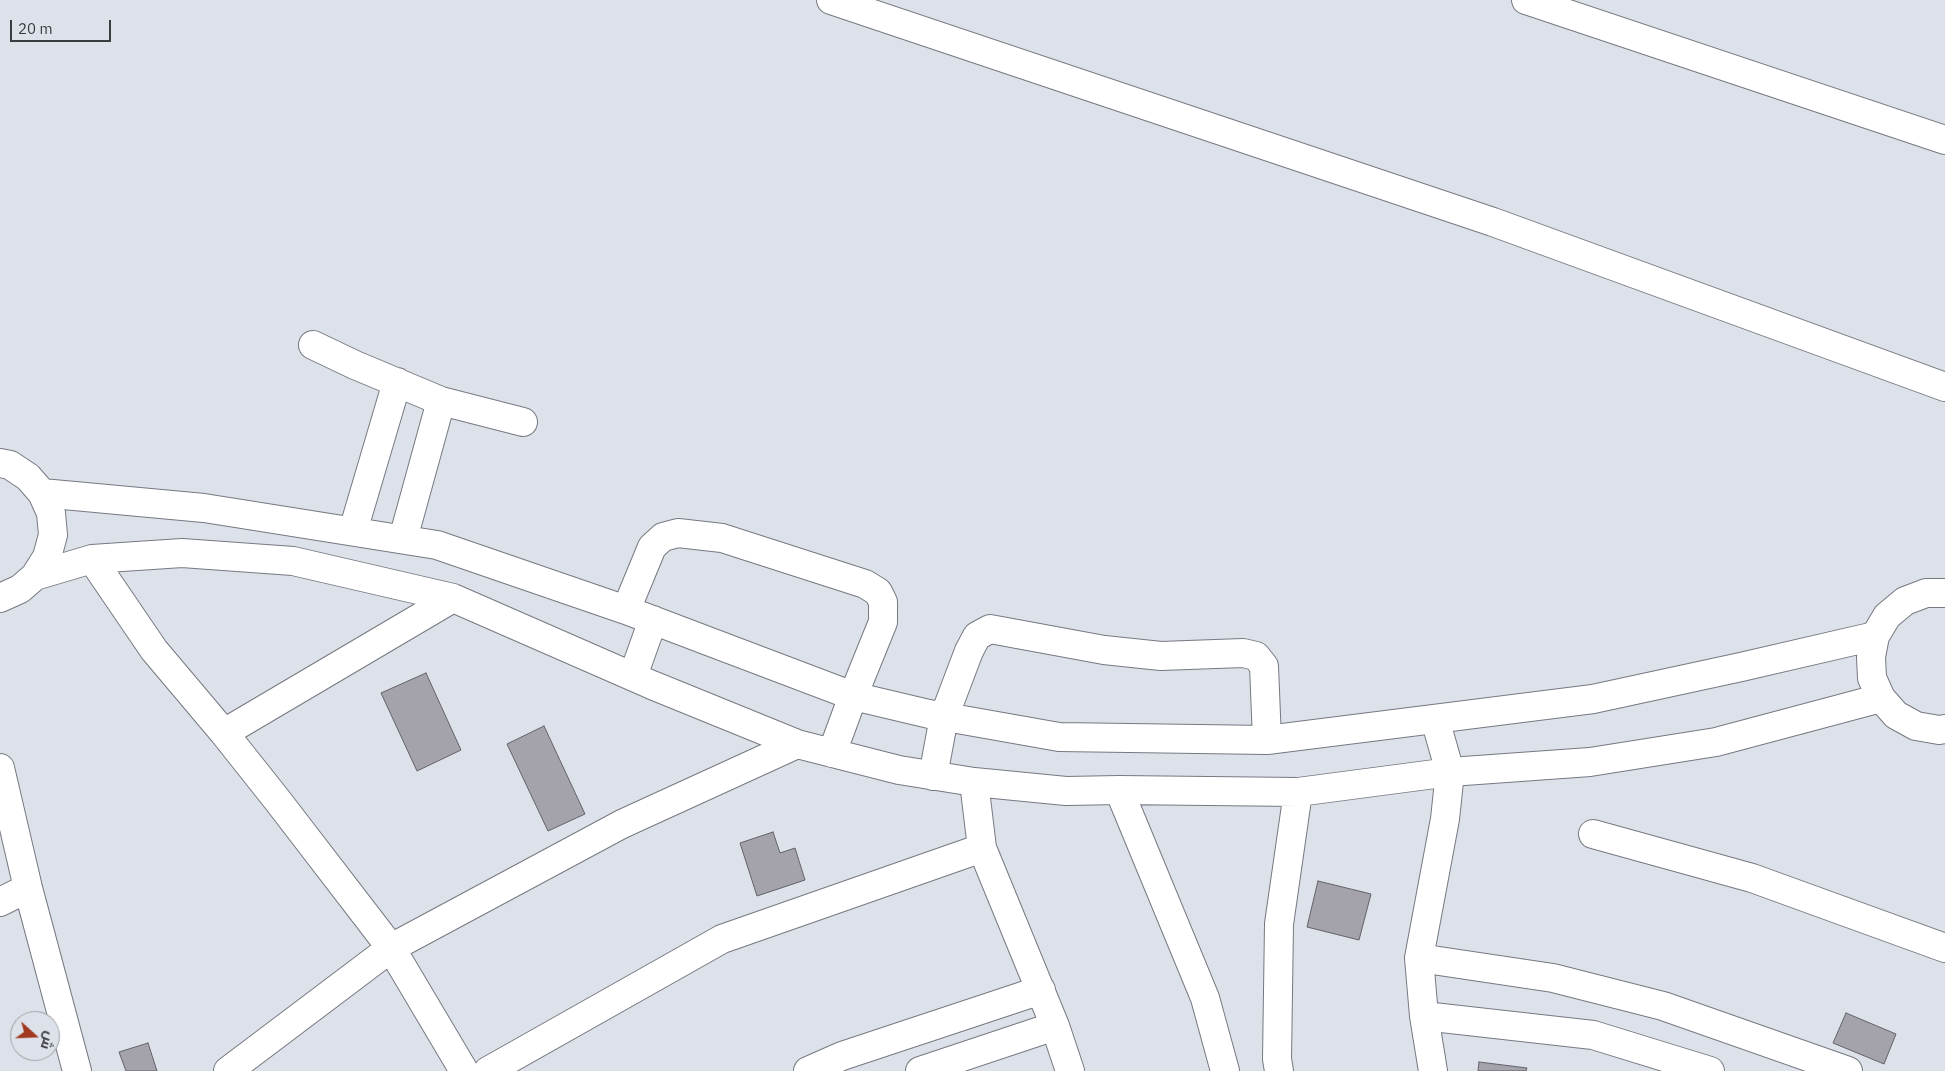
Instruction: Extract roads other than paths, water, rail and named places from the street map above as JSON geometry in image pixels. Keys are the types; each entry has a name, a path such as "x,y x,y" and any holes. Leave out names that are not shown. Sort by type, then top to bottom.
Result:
{"street":[{"path":"831,0 1494,222 1945,387"},
{"path":"1526,0 1945,140"},
{"path":"313,344 355,365 441,400 523,422"},
{"path":"362,576 363,533 396,382"},
{"path":"403,539 441,400"},
{"path":"0,598 20,589 35,576 47,557 53,535 50,513 42,493 28,476 3,460"},
{"path":"42,493 204,508 438,545 626,610 853,696 944,717 1059,737 1267,740 1593,699 1875,636"},
{"path":"626,610 652,547 663,537 678,533 722,538 865,584 878,592 883,602 883,622 832,753"},
{"path":"35,576 92,559 182,553 293,561 453,598 797,744 899,770 933,776 1066,791 1298,792 1450,772 1590,762 1716,742 1881,698"},
{"path":"92,559 154,650 224,733 391,948 464,1071"},
{"path":"1945,593 1926,593 1904,601 1887,616 1875,636 1871,657 1872,678 1881,698 1896,715 1916,726 1939,730 1945,729"},
{"path":"224,733 453,598"},
{"path":"633,676 653,620"},
{"path":"933,776 944,717 968,651 977,636 990,629 1104,650 1161,656 1244,653 1256,656 1264,666 1267,740"},
{"path":"1433,1071 1424,1016 1420,958 1445,819 1450,772 1435,719"},
{"path":"228,1071 391,948 622,824 797,744"},
{"path":"0,768 28,888 77,1071"},
{"path":"974,782 982,848 1041,990 1070,1071"},
{"path":"1119,790 1205,998 1225,1071"},
{"path":"1279,1071 1277,1059 1279,924 1298,792"},
{"path":"1593,834 1752,878 1945,948"},
{"path":"488,1071 722,939 982,848"},
{"path":"0,902 28,888"},
{"path":"1420,958 1553,978 1663,1006 1848,1071"},
{"path":"808,1071 842,1056 1041,990"},
{"path":"1424,1016 1593,1035 1710,1071"},
{"path":"920,1071 1055,1026"}]}
